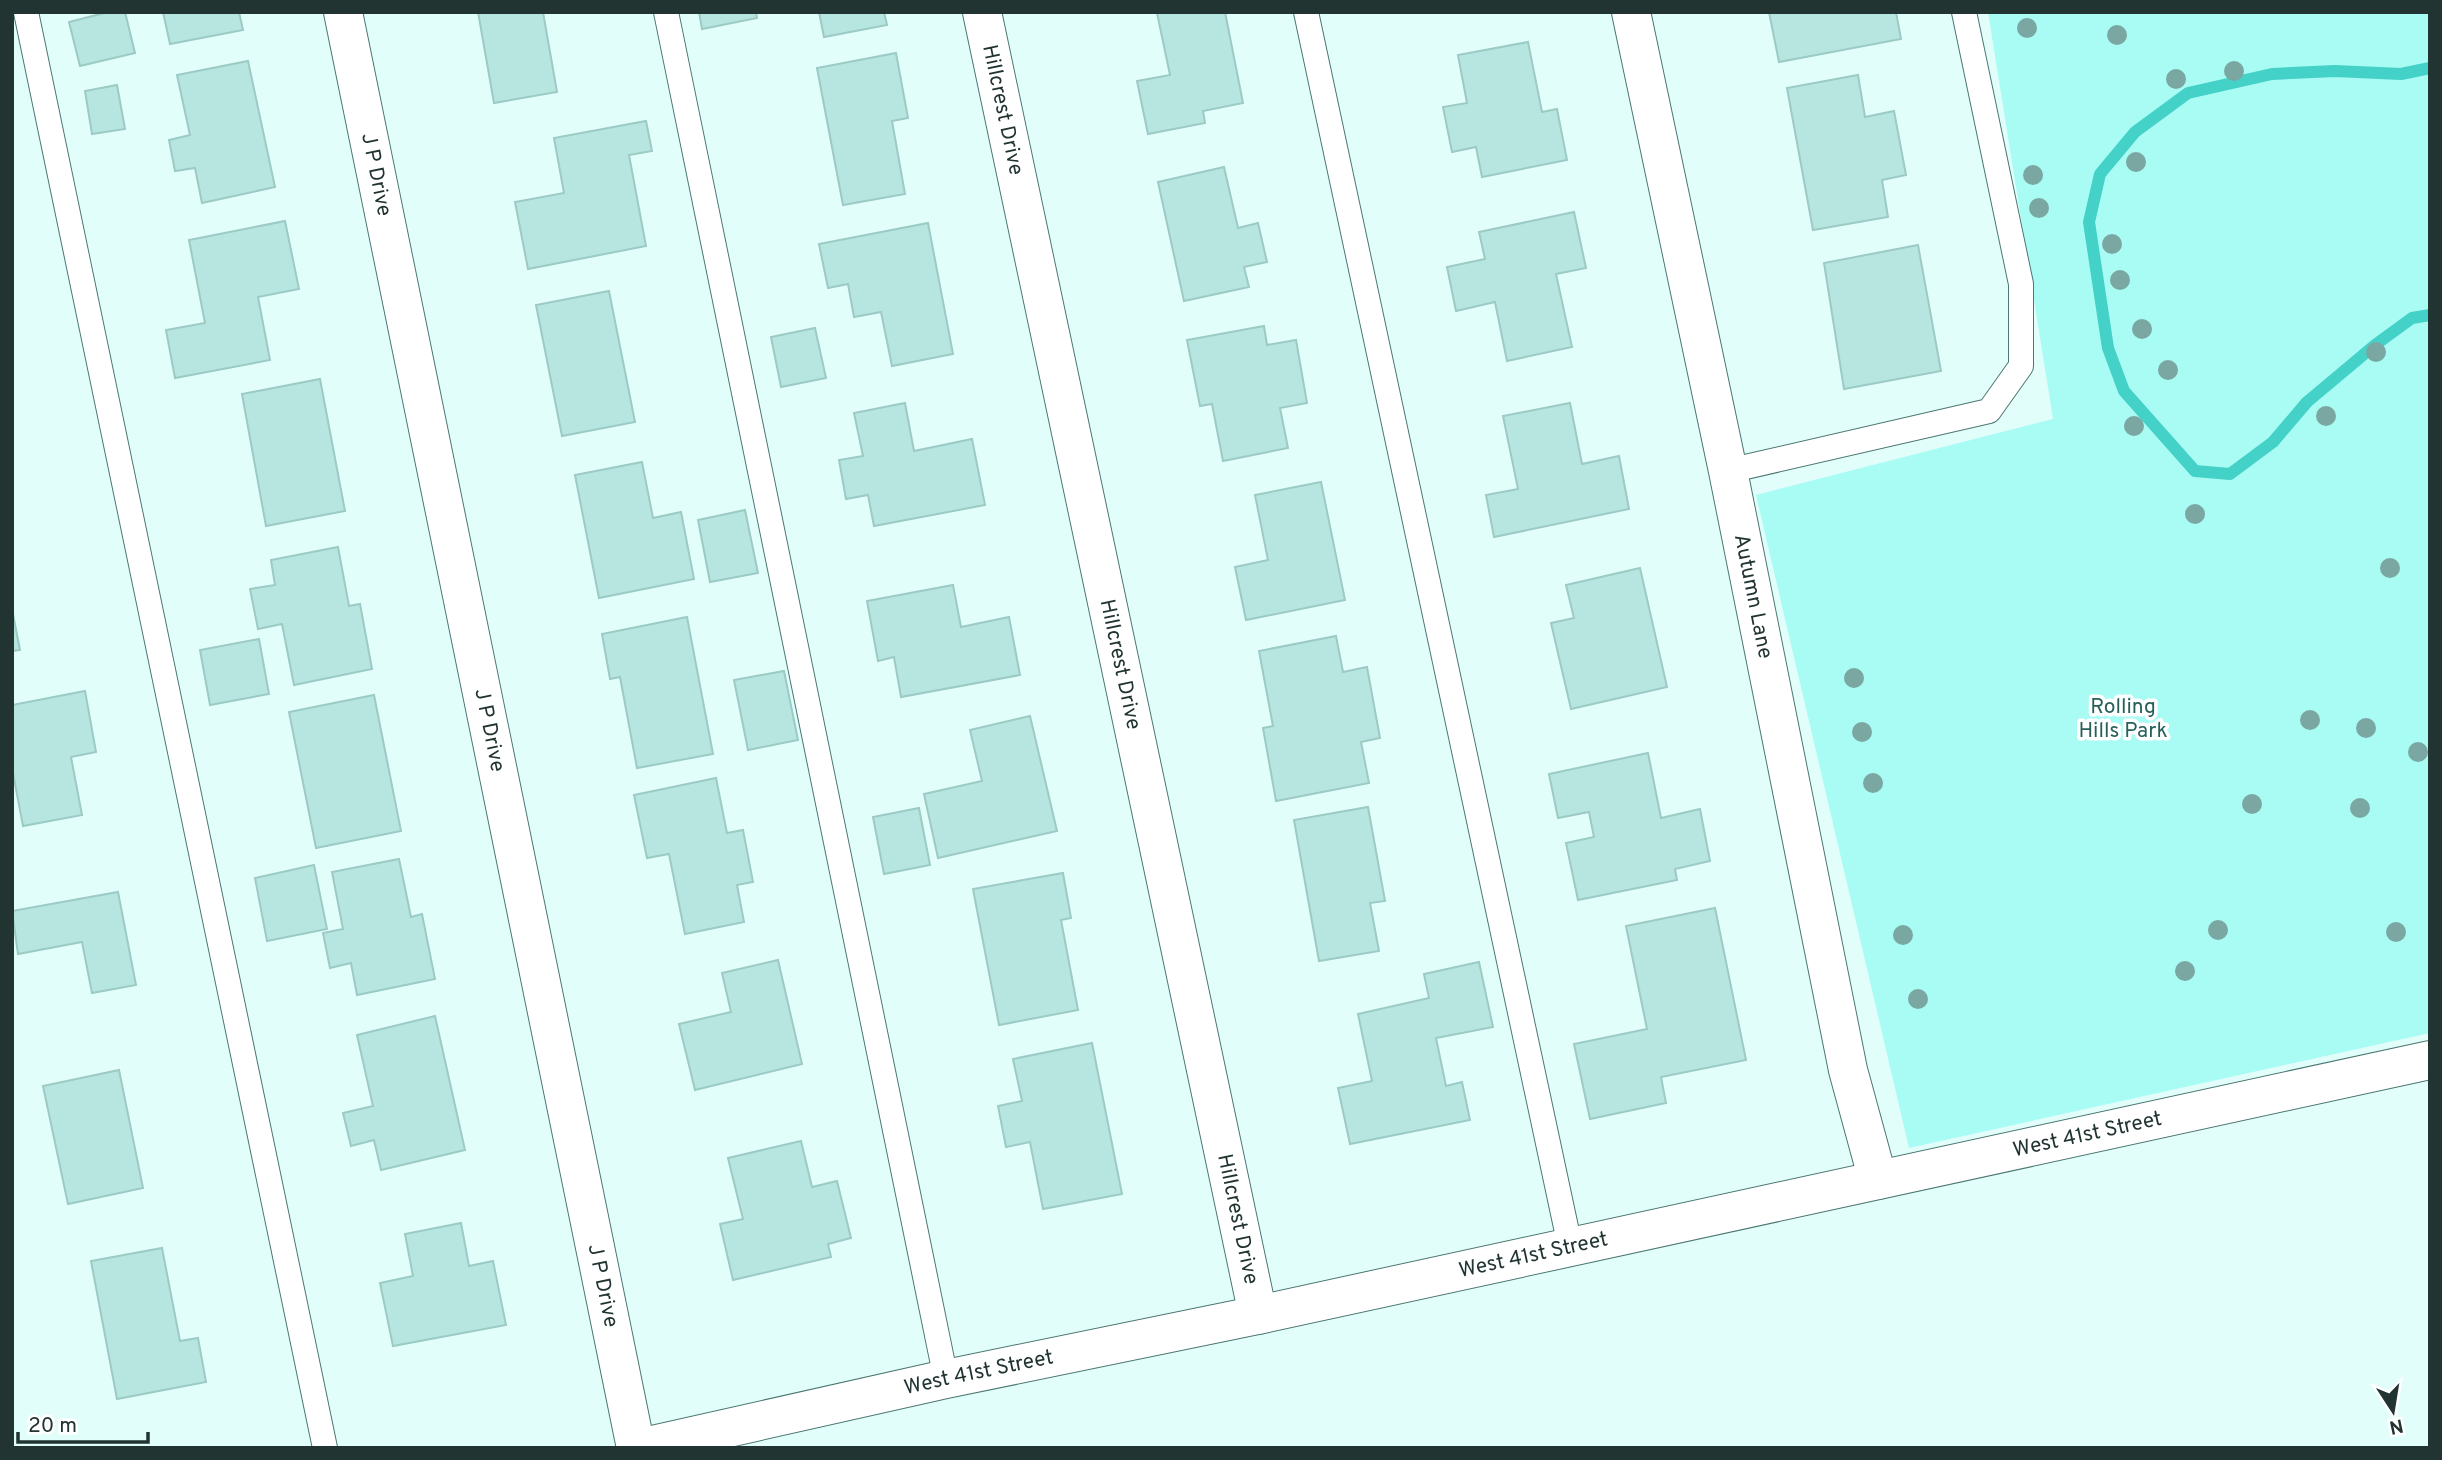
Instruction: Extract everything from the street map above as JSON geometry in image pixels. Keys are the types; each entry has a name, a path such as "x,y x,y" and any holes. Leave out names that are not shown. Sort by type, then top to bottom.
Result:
{"street":[{"name":"J P Drive","path":"343,12 637,1448"},
{"name":"Hillcrest Drive","path":"982,12 1258,1315"},
{"name":"Autumn Lane","path":"1631,12 1728,471 1848,1070 1878,1180"},
{"name":"West 41st Street","path":"637,1448 2430,1060"}],"lane":[{"path":"26,12 325,1448"},
{"path":"666,12 946,1379"},
{"path":"1306,12 1570,1246"},
{"path":"1728,471 1989,411 2021,366 2021,284 1964,12"}],"green space":[{"name":"Rolling Hills Park","path":"1988,12 2430,12 2430,1033 1909,1148 1756,495 2053,419"}],"building":[{"path":"108,12 125,12 135,53 80,66 69,22"},
{"path":"163,12 239,12 243,30 170,44"},
{"path":"478,12 543,12 557,92 494,103"},
{"path":"699,12 756,12 757,18 702,29"},
{"path":"819,12 884,12 887,25 824,37"},
{"path":"1225,12 1243,103 1203,111 1205,123 1148,134 1137,81 1170,75 1157,13"},
{"path":"1769,12 1896,12 1901,39 1779,62"},
{"path":"1528,42 1542,112 1557,109 1567,160 1482,177 1476,147 1452,152 1443,107 1467,103 1458,55"},
{"path":"896,53 908,118 892,121 905,194 843,205 817,68"},
{"path":"248,61 275,187 202,203 195,168 175,171 169,140 190,135 177,75"},
{"path":"1858,75 1865,117 1894,111 1906,175 1882,180 1888,217 1813,230 1787,88"},
{"path":"117,85 125,129 92,134 85,91"},
{"path":"646,121 652,151 629,155 646,246 528,269 515,202 564,193 554,138"},
{"path":"1224,167 1238,228 1258,223 1267,262 1244,267 1249,287 1184,301 1158,182"},
{"path":"1574,212 1586,268 1556,274 1572,347 1507,361 1495,302 1456,311 1447,267 1485,259 1479,232"},
{"path":"285,221 299,289 258,297 270,360 175,378 166,330 205,323 189,240"},
{"path":"928,223 953,354 892,366 881,312 854,317 848,284 828,288 819,244"},
{"path":"1918,245 1941,371 1844,389 1824,263"},
{"path":"609,291 635,422 562,436 536,305"},
{"path":"1264,326 1267,345 1296,340 1307,403 1280,408 1288,448 1223,461 1212,404 1200,406 1187,340"},
{"path":"815,328 826,378 781,387 771,337"},
{"path":"320,379 345,511 266,526 242,394"},
{"path":"905,403 914,451 972,439 985,505 874,526 868,495 846,499 839,460 863,456 854,413"},
{"path":"1570,403 1582,464 1619,456 1629,509 1494,537 1486,495 1518,489 1503,416"},
{"path":"642,462 653,518 681,512 694,579 599,598 575,475"},
{"path":"1321,482 1345,600 1246,620 1235,567 1268,560 1255,495"},
{"path":"745,510 758,573 710,582 698,520"},
{"path":"338,547 349,606 360,604 372,669 294,685 282,624 258,629 250,589 275,585 271,560"},
{"path":"1640,568 1667,687 1571,709 1551,623 1574,618 1566,585"},
{"path":"953,585 961,627 1009,617 1020,675 901,697 894,657 878,661 867,601"},
{"path":"12,609 20,650 12,651"},
{"path":"687,617 713,754 637,768 620,677 610,679 602,634"},
{"path":"1336,636 1343,672 1367,667 1380,738 1361,742 1369,783 1276,801 1263,728 1273,726 1259,651"},
{"path":"259,639 269,694 210,705 200,650"},
{"path":"784,671 798,740 748,750 734,680"},
{"path":"85,691 96,752 71,757 82,815 23,826 12,768 12,705"},
{"path":"374,695 401,831 316,848 289,712"},
{"path":"1030,716 1057,831 938,858 924,794 982,781 970,730"},
{"path":"1648,753 1661,818 1700,809 1710,861 1675,869 1677,880 1578,900 1566,843 1594,837 1589,812 1558,818 1549,774"},
{"path":"716,778 727,833 743,830 753,882 737,885 744,922 685,934 669,854 647,858 634,795"},
{"path":"1368,807 1385,901 1370,903 1379,951 1319,961 1294,820"},
{"path":"919,808 930,865 884,874 873,817"},
{"path":"399,859 411,917 422,914 435,979 357,995 351,963 330,968 323,933 343,929 332,872"},
{"path":"314,865 327,929 267,941 255,878"},
{"path":"1063,873 1071,918 1061,920 1078,1010 999,1025 973,889"},
{"path":"118,892 136,985 92,993 82,942 18,954 12,911"},
{"path":"1715,908 1746,1060 1661,1077 1666,1103 1590,1119 1574,1044 1647,1029 1626,926"},
{"path":"778,960 802,1064 695,1090 679,1024 731,1012 722,973"},
{"path":"1479,962 1493,1027 1436,1038 1446,1086 1462,1082 1470,1120 1350,1144 1338,1088 1372,1081 1358,1014 1429,998 1424,974"},
{"path":"435,1016 465,1150 381,1170 374,1140 351,1146 343,1113 373,1106 357,1035"},
{"path":"1092,1043 1122,1194 1043,1209 1030,1142 1006,1147 998,1106 1022,1101 1013,1059"},
{"path":"119,1070 143,1188 68,1204 43,1086"},
{"path":"801,1141 812,1187 837,1181 851,1238 828,1244 831,1257 733,1280 720,1224 743,1219 728,1158"},
{"path":"461,1223 469,1266 493,1261 506,1325 393,1346 380,1283 413,1276 405,1234"},
{"path":"162,1248 180,1341 198,1338 206,1382 117,1399 91,1261"}],"waterway":[{"path":"2430,68 2401,74 2335,71 2272,74 2188,93 2135,132 2100,174 2089,222 2108,348 2124,391 2195,471 2230,474 2273,442 2307,402 2375,345 2412,318 2430,315"}]}
